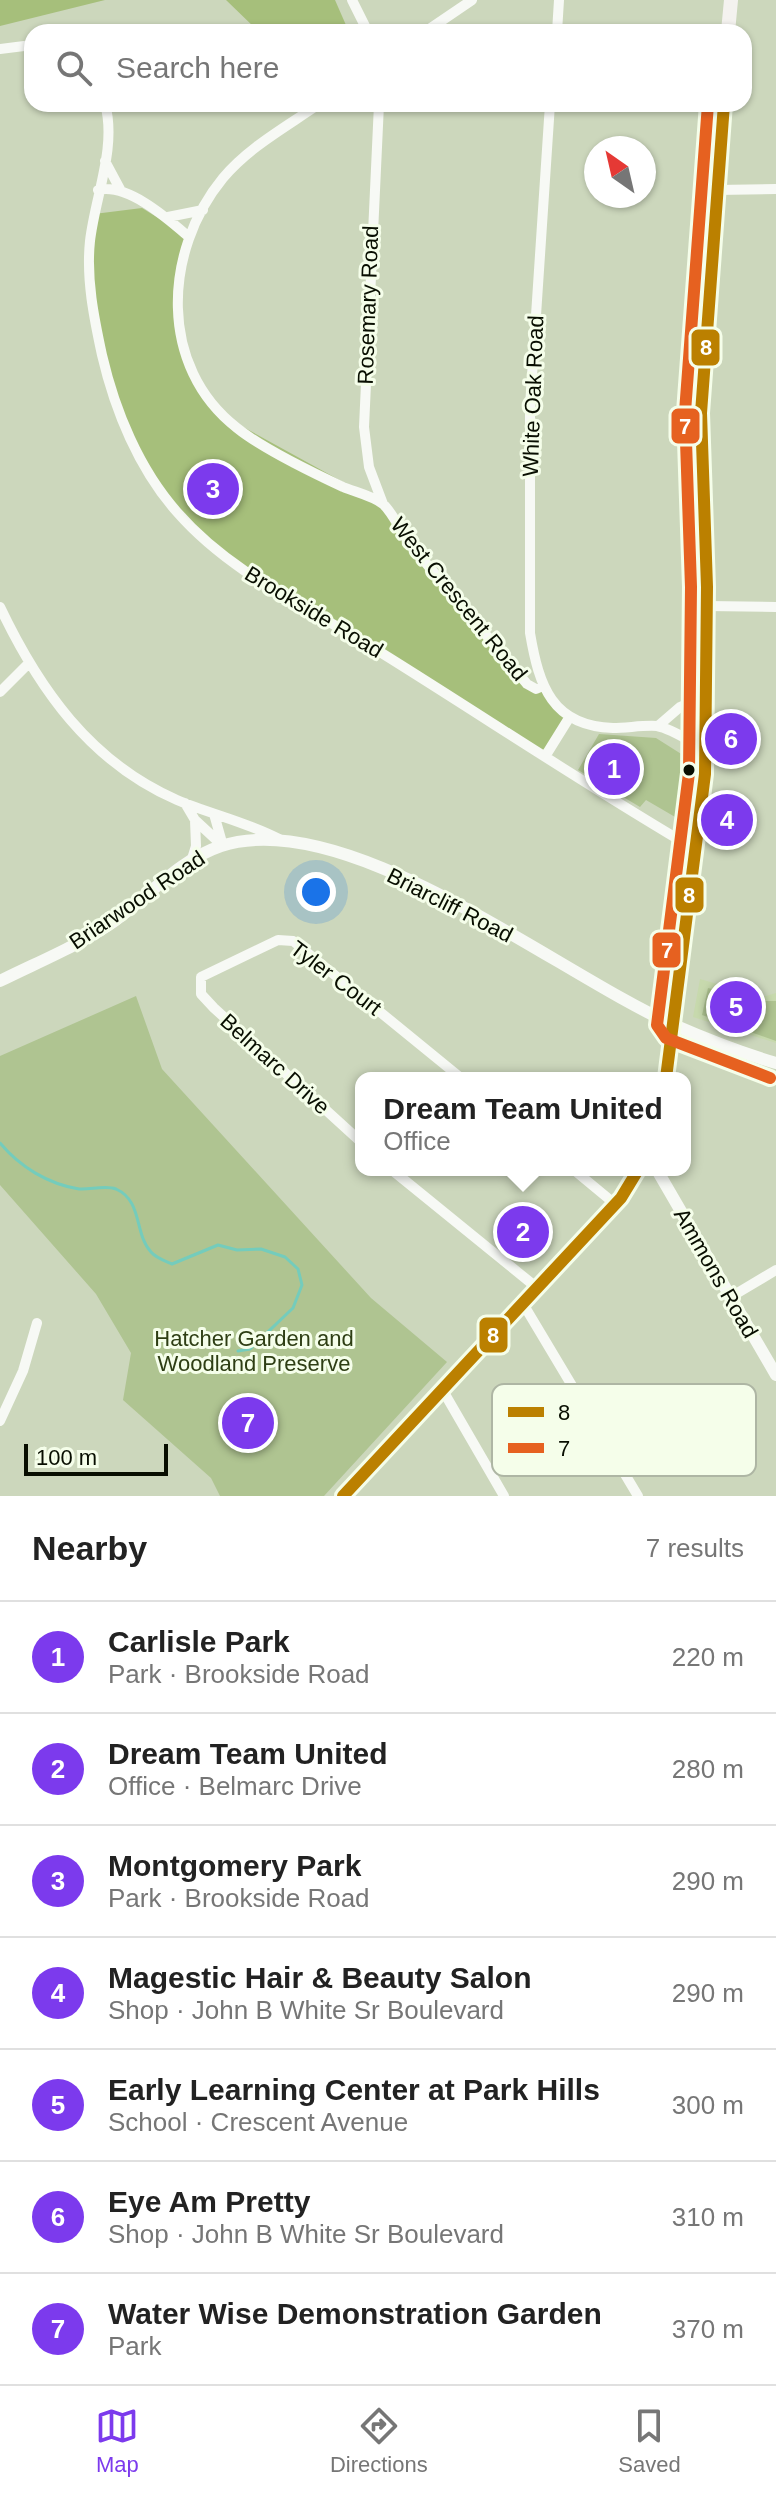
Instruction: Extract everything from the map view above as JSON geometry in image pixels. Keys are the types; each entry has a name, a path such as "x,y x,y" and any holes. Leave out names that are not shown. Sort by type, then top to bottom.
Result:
{"main road":[{"path":"729,24 731,0"},
{"path":"667,1072 698,851 707,750 707,606 701,413 723,112"},
{"path":"343,1496 615,1204 634,1176"}],"street":[{"path":"352,0 364,24"},
{"path":"437,24 472,0"},
{"path":"558,24 559,0"},
{"path":"0,49 24,46"},
{"path":"106,112 109,128 104,159 120,189 168,217 189,237"},
{"name":"West Crescent Road","path":"308,112 240,160 223,178 203,210 189,237 180,269 176,315 182,346 203,389 239,430 340,486 383,504 401,533 527,684 536,689 543,686 569,718"},
{"name":"Rosemary Road","path":"379,112 364,427 369,467 383,504"},
{"name":"White Oak Road","path":"543,686 530,633 530,406 549,112"},
{"name":"Brookside Road","path":"104,159 89,268 103,355 119,410 141,462 169,502 195,531 264,585 367,643 698,851"},
{"path":"98,190 120,189"},
{"path":"717,190 776,189"},
{"path":"168,217 203,210"},
{"path":"707,606 776,607"},
{"name":"Briarcliff Road","path":"0,607 28,664 72,725 102,753 185,803 280,839 344,856 427,890 673,1024 776,1063"},
{"path":"0,692 28,664"},
{"path":"658,726 680,707 707,695"},
{"path":"546,755 569,718 611,728 658,726 707,750"},
{"name":"Briarcliff Road","path":"185,803 195,820 223,846"},
{"path":"214,814 223,846"},
{"path":"192,859 196,846 195,820"},
{"name":"Briarwood Road","path":"0,981 113,922 192,859 223,846 280,839"},
{"name":"Tyler Court","path":"199,980 205,974 278,940 293,941 454,1072"},
{"name":"Belmarc Drive","path":"199,980 201,994 214,1008 355,1137"},
{"path":"399,1176 536,1287"},
{"path":"581,1176 615,1204"},
{"name":"Ammons Road","path":"660,1176 776,1375"},
{"path":"729,1298 776,1270"},
{"path":"522,1302 571,1384"},
{"path":"0,1421 23,1371 37,1323"},
{"path":"442,1389 492,1475"},
{"path":"492,1476 504,1496"},
{"path":"626,1476 638,1496"}],"shaded area":[{"path":"0,0 105,0 0,26"},
{"path":"226,0 335,0 346,24 251,24"},
{"path":"142,208 189,237 176,315 194,375 225,417 383,504 526,684 543,686 569,718 546,755 264,585 195,531 141,462 110,383 92,298 94,214"},
{"path":"700,979 762,997 776,993 776,1043 693,1017"}],"green space":[{"path":"599,734 656,738 686,757 682,821 646,800 640,807 578,770"},
{"path":"708,988 763,1001 776,1001 776,1041 702,1015"},
{"name":"Hatcher Garden and Woodland Preserve","path":"136,996 162,1069 371,1298 447,1362 324,1496 220,1496 211,1478 123,1400 131,1353 96,1294 0,1185 0,1056"}],"waterway":[{"path":"0,1143 16,1160 46,1179 79,1189 112,1188 125,1194 134,1209 146,1245 155,1256 172,1264 218,1245 237,1250 261,1249 285,1257 298,1269 302,1285 293,1308 250,1349 238,1351"}],"transit line":[{"name":"7","path":"707,112 685,412 691,587 689,773 657,1025 666,1038 770,1078"},
{"name":"8","path":"667,1072 705,774 707,587 701,413 723,112"},
{"name":"8","path":"343,1496 621,1198 634,1176"}],"place":[{"name":"Montgomery Park","path":"213,489"},
{"name":"Eye Am Pretty","path":"731,739"},
{"name":"Carlisle Park","path":"614,769"},
{"name":"Magestic Hair & Beauty Salon","path":"727,820"},
{"name":"Early Learning Center at Park Hills","path":"736,1007"},
{"name":"Dream Team United","path":"523,1232"},
{"name":"Water Wise Demonstration Garden","path":"248,1423"}]}
